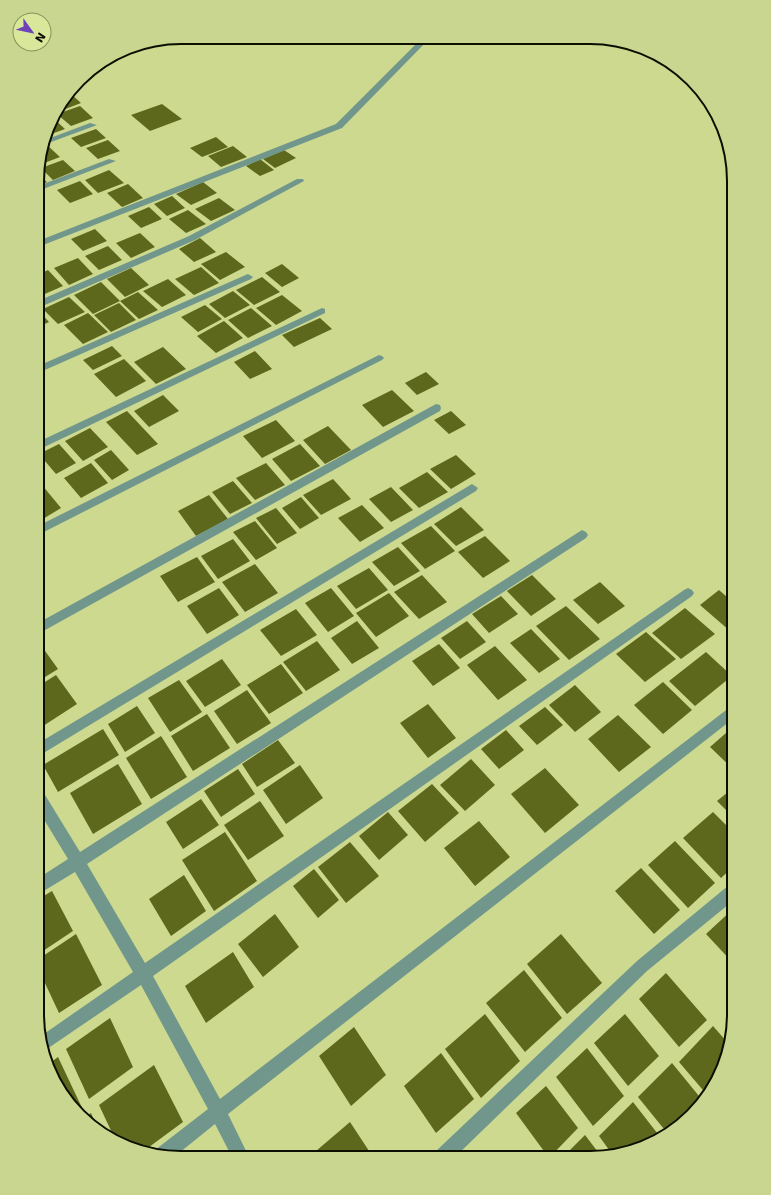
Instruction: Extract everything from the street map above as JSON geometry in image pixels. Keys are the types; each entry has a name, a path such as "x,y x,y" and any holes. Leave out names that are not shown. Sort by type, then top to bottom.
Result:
{"street":[{"path":"44,242 339,126 420,44"},
{"path":"50,140 93,125"},
{"path":"44,187 112,161"},
{"path":"44,302 192,238 300,181"},
{"path":"44,367 248,277"},
{"path":"44,443 322,310"},
{"path":"44,528 379,358"},
{"path":"44,626 436,408"},
{"path":"44,747 472,488"},
{"path":"44,884 582,535"},
{"path":"47,1041 688,593"},
{"path":"168,1150 727,715"},
{"path":"44,806 78,862 142,975 239,1151"},
{"path":"448,1151 642,966 727,896"}],"building":[{"path":"74,96 81,103 64,110"},
{"path":"162,104 182,119 150,131 131,115"},
{"path":"80,106 93,118 71,126 60,116 62,112"},
{"path":"57,122 65,129 52,134"},
{"path":"96,129 106,138 81,147 71,138"},
{"path":"216,137 228,147 202,157 190,148"},
{"path":"108,140 120,151 98,159 86,148"},
{"path":"233,146 247,157 221,167 208,156"},
{"path":"49,147 60,157 45,163"},
{"path":"284,150 296,158 275,168 263,159"},
{"path":"260,159 274,170 260,176 246,166"},
{"path":"63,160 75,171 53,180 45,172 45,167"},
{"path":"109,170 124,183 98,193 85,180"},
{"path":"80,181 93,194 70,203 57,190"},
{"path":"203,182 217,193 191,205 176,194"},
{"path":"128,184 143,198 122,207 107,193"},
{"path":"172,196 185,208 167,216 154,204"},
{"path":"219,198 235,210 211,221 195,209"},
{"path":"149,207 162,219 141,228 128,216"},
{"path":"188,210 206,224 186,233 169,219"},
{"path":"95,229 107,241 83,251 71,239"},
{"path":"140,233 155,247 131,258 116,243"},
{"path":"200,238 216,252 194,262 179,249"},
{"path":"108,246 122,260 99,270 85,256"},
{"path":"226,252 245,267 220,280 201,264"},
{"path":"78,258 93,274 69,285 54,268"},
{"path":"282,264 299,278 282,287 265,273"},
{"path":"201,267 219,283 194,295 175,279"},
{"path":"131,268 149,285 125,297 107,279"},
{"path":"48,270 63,286 44,294 44,272"},
{"path":"262,277 280,292 254,305 236,290"},
{"path":"168,279 186,295 162,307 143,291"},
{"path":"101,282 120,301 93,314 74,295"},
{"path":"233,291 250,305 225,318 209,304"},
{"path":"138,292 158,310 139,319 120,301"},
{"path":"282,295 302,311 276,325 256,308"},
{"path":"69,297 85,312 58,324 44,309"},
{"path":"119,303 136,320 111,332 94,315"},
{"path":"205,305 222,319 198,332 181,317"},
{"path":"251,308 272,326 248,338 228,320"},
{"path":"88,313 108,332 83,344 64,325"},
{"path":"44,317 49,322 44,324"},
{"path":"320,318 332,329 294,347 282,335"},
{"path":"224,321 243,338 216,353 197,336"},
{"path":"112,346 122,356 93,370 83,360"},
{"path":"163,347 186,369 156,384 134,362"},
{"path":"255,351 272,369 250,379 234,362"},
{"path":"124,359 146,381 116,397 94,374"},
{"path":"426,372 439,384 417,395 405,383"},
{"path":"392,390 414,411 383,427 362,405"},
{"path":"163,395 179,411 149,427 134,411"},
{"path":"127,411 158,444 137,455 106,422"},
{"path":"451,411 466,425 449,434 434,420"},
{"path":"276,420 295,441 262,458 243,436"},
{"path":"328,426 351,450 325,464 303,440"},
{"path":"90,428 108,447 83,461 65,441"},
{"path":"59,444 76,463 56,474 44,460 44,452"},
{"path":"300,444 320,466 291,481 272,459"},
{"path":"111,450 129,470 112,480 94,460"},
{"path":"456,455 476,474 451,489 430,469"},
{"path":"91,463 108,483 81,498 64,478"},
{"path":"266,463 285,485 255,500 236,478"},
{"path":"427,472 448,492 419,508 399,488"},
{"path":"333,479 351,499 321,515 303,495"},
{"path":"233,481 252,503 230,514 212,492"},
{"path":"44,487 61,508 44,518"},
{"path":"391,487 413,510 391,522 369,499"},
{"path":"209,495 228,519 196,536 178,511"},
{"path":"301,497 319,518 300,529 282,508"},
{"path":"362,505 384,528 360,542 338,518"},
{"path":"461,507 484,530 456,546 434,524"},
{"path":"276,508 297,533 277,544 256,518"},
{"path":"255,521 277,548 256,560 233,532"},
{"path":"431,526 455,551 425,569 401,543"},
{"path":"485,536 510,561 483,578 458,552"},
{"path":"233,539 250,561 218,579 201,556"},
{"path":"398,547 420,571 394,586 372,562"},
{"path":"197,557 215,582 178,602 160,576"},
{"path":"255,564 278,593 245,612 222,582"},
{"path":"369,568 388,590 356,609 337,586"},
{"path":"422,575 447,602 419,619 394,592"},
{"path":"532,575 556,599 531,616 507,591"},
{"path":"600,582 625,606 598,624 573,600"},
{"path":"219,588 239,615 207,634 187,606"},
{"path":"331,588 354,616 328,632 305,603"},
{"path":"719,590 727,597 727,628 700,605"},
{"path":"389,593 409,616 376,637 356,613"},
{"path":"501,596 518,614 489,633 472,614"},
{"path":"566,606 600,639 569,660 536,626"},
{"path":"685,608 715,634 681,659 652,633"},
{"path":"296,609 317,635 281,656 260,630"},
{"path":"357,621 379,648 352,664 331,638"},
{"path":"467,621 486,642 460,659 441,638"},
{"path":"531,629 560,659 539,673 510,643"},
{"path":"646,632 676,659 645,682 616,654"},
{"path":"317,641 340,670 306,691 283,662"},
{"path":"439,644 460,668 433,686 412,661"},
{"path":"495,646 527,680 498,700 467,665"},
{"path":"44,649 58,669 44,678"},
{"path":"706,652 727,671 727,680 695,706 669,681"},
{"path":"222,659 241,685 205,707 186,681"},
{"path":"281,664 303,693 269,714 247,685"},
{"path":"56,675 77,704 44,725 44,683"},
{"path":"179,680 202,712 170,732 148,698"},
{"path":"663,682 692,710 663,734 634,705"},
{"path":"575,685 601,712 575,732 549,705"},
{"path":"247,690 271,723 237,744 214,711"},
{"path":"428,704 456,738 428,758 400,723"},
{"path":"137,706 155,733 125,752 108,724"},
{"path":"545,707 563,725 537,745 519,726"},
{"path":"207,714 230,748 193,771 171,736"},
{"path":"618,715 651,747 619,772 588,739"},
{"path":"103,729 119,755 58,792 44,764"},
{"path":"506,730 524,750 499,769 481,749"},
{"path":"727,732 727,763 710,747"},
{"path":"161,736 187,777 151,799 126,758"},
{"path":"278,740 295,763 257,787 242,764"},
{"path":"471,759 495,785 465,811 440,785"},
{"path":"118,764 142,804 93,834 70,793"},
{"path":"300,765 323,798 286,824 263,790"},
{"path":"545,768 579,805 545,833 511,794"},
{"path":"238,769 255,794 221,817 204,791"},
{"path":"432,784 459,813 425,842 398,811"},
{"path":"727,793 727,811 717,801"},
{"path":"201,799 219,825 183,849 166,822"},
{"path":"260,801 284,836 248,860 224,825"},
{"path":"388,812 408,835 379,860 359,836"},
{"path":"713,812 727,826 727,872 721,878 683,838"},
{"path":"479,821 510,857 475,886 444,848"},
{"path":"225,832 257,881 214,911 182,860"},
{"path":"675,841 715,883 688,908 648,865"},
{"path":"350,842 379,876 346,903 318,867"},
{"path":"641,868 680,910 654,934 615,891"},
{"path":"314,869 339,900 318,918 293,886"},
{"path":"184,875 206,911 171,936 149,899"},
{"path":"52,891 73,931 44,950 44,896"},
{"path":"275,914 299,947 263,977 238,944"},
{"path":"727,914 727,956 706,934"},
{"path":"76,934 102,985 59,1013 44,981 44,955"},
{"path":"561,934 602,983 567,1014 527,964"},
{"path":"233,952 254,987 206,1023 185,986"},
{"path":"524,970 562,1018 525,1052 486,1003"},
{"path":"666,973 707,1020 679,1047 639,999"},
{"path":"485,1014 520,1061 481,1098 445,1049"},
{"path":"625,1014 659,1056 628,1086 594,1043"},
{"path":"110,1018 133,1067 89,1099 66,1049"},
{"path":"713,1026 724,1039 720,1058 713,1075 704,1091 679,1062"},
{"path":"354,1027 386,1075 351,1106 319,1056"},
{"path":"587,1048 624,1096 593,1126 556,1077"},
{"path":"441,1053 474,1099 436,1133 404,1086"},
{"path":"58,1057 83,1110 72,1098 62,1083 52,1061"},
{"path":"672,1063 700,1097 674,1123 664,1129 638,1097"},
{"path":"154,1065 183,1122 149,1147 128,1141 112,1133 99,1105"},
{"path":"546,1086 578,1128 556,1151 544,1151 516,1113"},
{"path":"633,1102 658,1134 634,1144 609,1150 599,1136"},
{"path":"91,1113 94,1121 88,1115"},
{"path":"350,1122 369,1151 316,1151"},
{"path":"585,1135 597,1151 590,1151 569,1151"}]}
